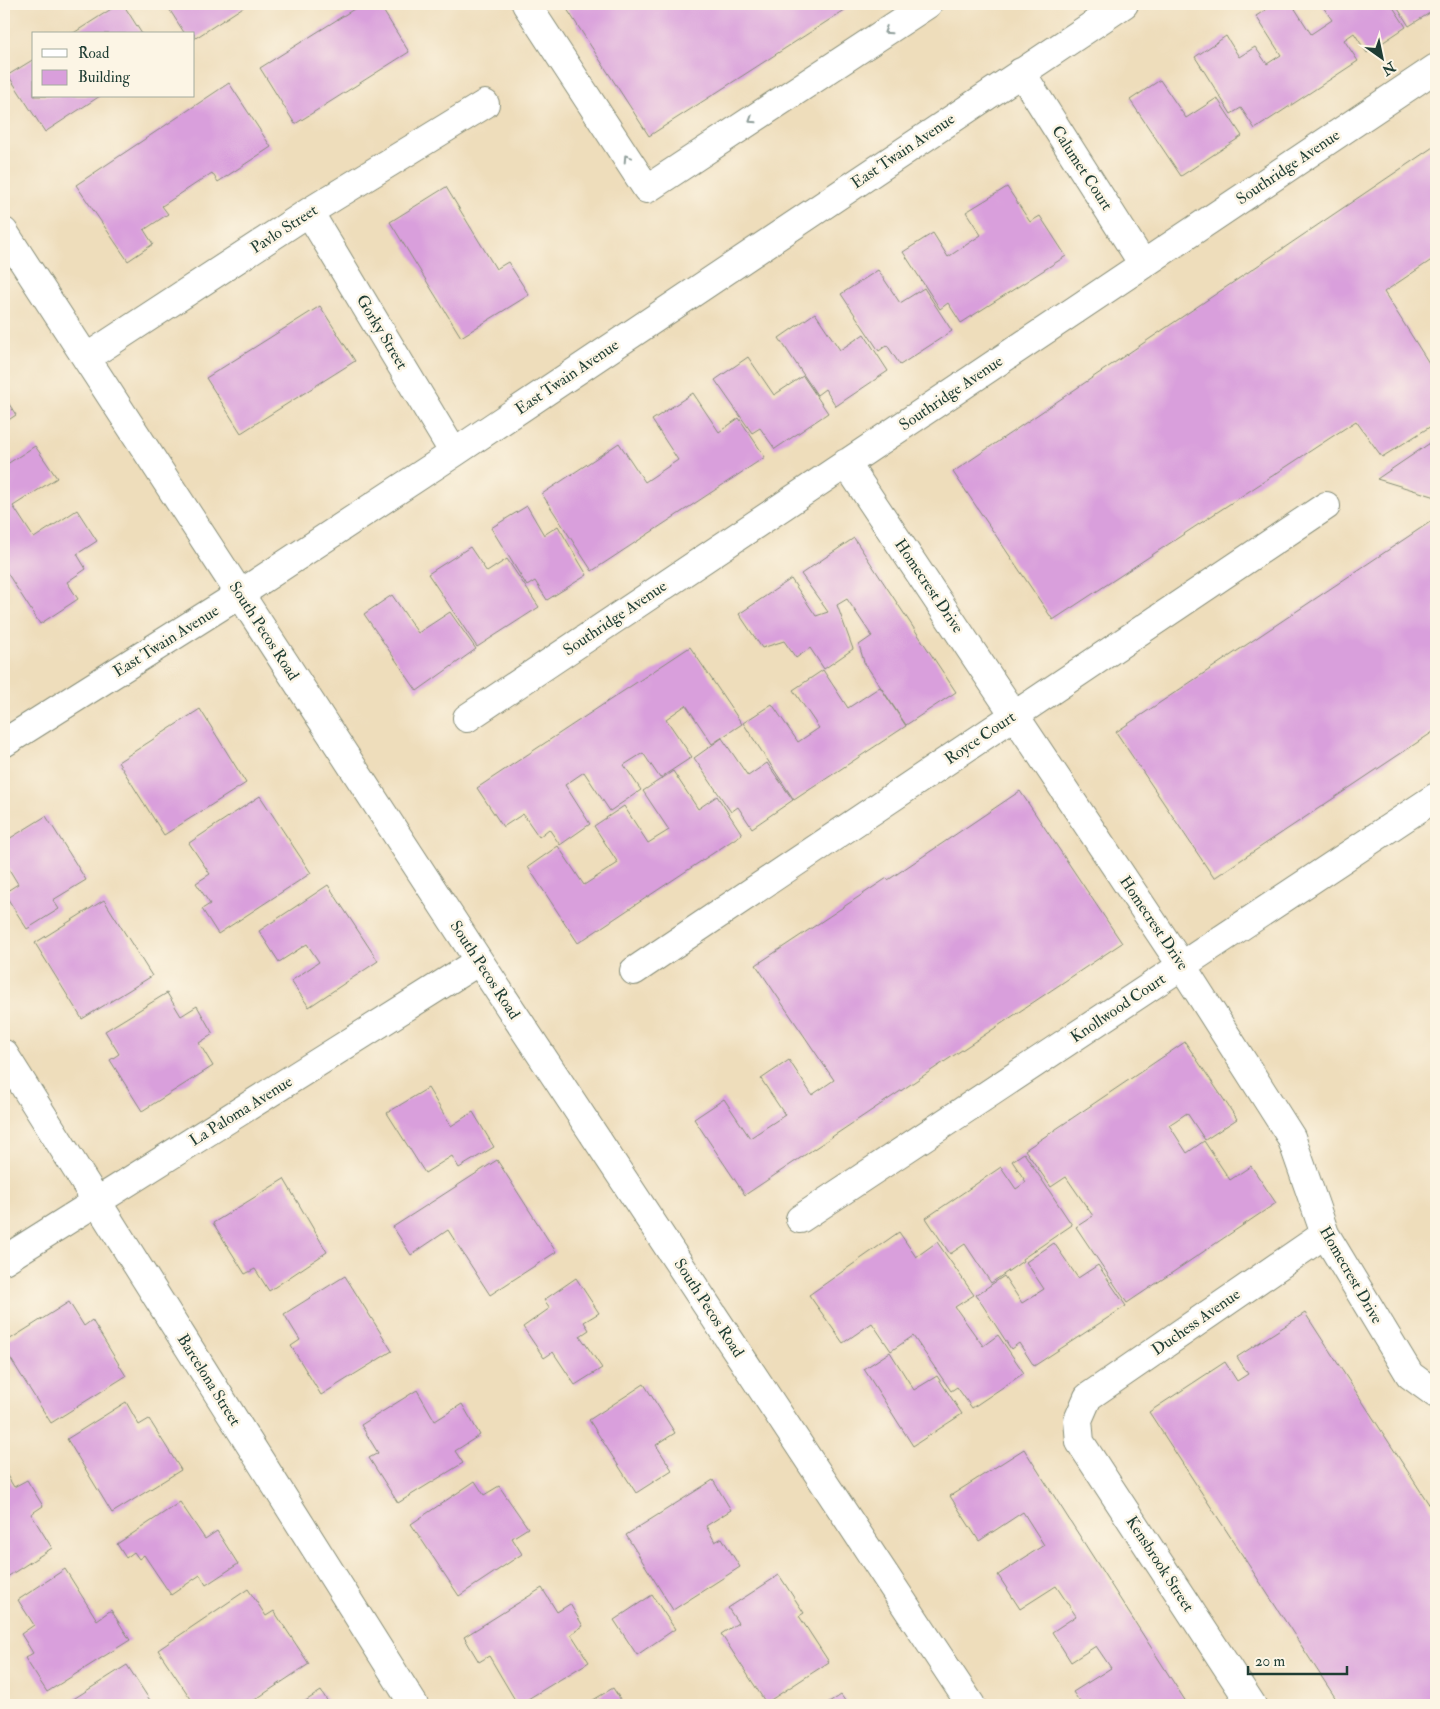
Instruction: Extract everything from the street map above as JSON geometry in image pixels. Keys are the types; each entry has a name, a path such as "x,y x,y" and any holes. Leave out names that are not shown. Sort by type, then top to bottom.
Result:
{"street":[{"path":"526,4 647,189 928,4"},
{"name":"East Twain Avenue","path":"4,743 240,594 454,453 1124,4"},
{"name":"Southridge Avenue","path":"467,718 1436,68"},
{"name":"Calumet Court","path":"1021,72 1143,264"},
{"name":"Pavlo Street","path":"86,358 309,212 485,104"},
{"name":"Gorky Street","path":"309,212 454,453"},
{"name":"South Pecos Road","path":"4,232 479,961 971,1705"},
{"name":"Homecrest Drive","path":"846,463 1182,966 1291,1137 1325,1234 1410,1375 1436,1394"},
{"name":"Royce Court","path":"634,971 1326,506"},
{"name":"Knollwood Court","path":"800,1219 1436,796"},
{"name":"La Paloma Avenue","path":"4,1260 479,961"},
{"name":"Barcelona Street","path":"4,1054 414,1705"},
{"name":"Duchess Avenue","path":"1078,1420 1088,1396 1325,1234"},
{"name":"Kensbrook Street","path":"1078,1420 1080,1442 1252,1705"}],"building":[{"path":"119,4 123,4 141,32 75,32"},
{"path":"166,4 248,4 195,38 195,32 184,32"},
{"path":"362,4 379,4 409,52 295,124 260,68"},
{"path":"569,4 854,4 649,136 565,6"},
{"path":"1275,4 1292,4 1311,34 1332,20 1321,4 1391,4 1406,27 1367,53 1354,33 1344,40 1358,61 1255,129 1241,108 1231,114 1195,57 1226,36 1239,57 1255,47 1267,64 1281,55 1256,16"},
{"path":"1395,4 1436,4 1436,9 1409,26"},
{"path":"32,60 32,98 97,98 45,132 8,75"},
{"path":"1160,80 1186,118 1217,98 1242,136 1181,176 1130,100"},
{"path":"229,83 271,147 218,182 212,173 162,206 168,214 144,230 153,244 128,261 76,185"},
{"path":"1436,145 1436,257 1384,292 1436,374 1436,423 1382,457 1356,421 1053,620 953,472"},
{"path":"446,187 496,269 508,262 529,295 461,337 390,222"},
{"path":"1007,187 1030,222 1040,216 1066,256 961,323 948,303 940,309 903,252 933,233 948,257 981,235 966,212"},
{"path":"878,270 900,303 924,288 952,331 900,365 887,345 879,351 841,294"},
{"path":"320,306 355,361 241,433 206,378"},
{"path":"815,313 840,350 864,334 888,371 836,406 825,389 817,395 779,338"},
{"path":"748,357 774,395 803,376 828,413 775,449 760,428 752,433 715,380"},
{"path":"693,393 719,432 739,418 765,457 592,571 542,494 619,443 645,482 678,460 652,420"},
{"path":"4,396 16,415 4,423"},
{"path":"1436,439 1436,497 1377,479"},
{"path":"35,446 57,478 13,506 34,538 77,510 97,541 77,554 86,569 67,582 78,599 40,624 4,568 4,466"},
{"path":"527,506 544,535 558,526 587,575 547,600 535,581 527,586 491,528"},
{"path":"1436,518 1436,730 1214,878 1116,732"},
{"path":"854,538 956,692 906,725 864,662 859,645 872,636 847,599 837,605 853,649 824,669 810,648 796,658 784,641 762,648 739,614 791,579 816,616 828,612 801,574"},
{"path":"470,547 487,572 507,559 539,607 477,647 428,574"},
{"path":"392,595 418,633 450,612 476,649 417,691 364,614"},
{"path":"690,647 742,724 712,744 686,705 666,719 692,757 660,778 643,753 624,765 641,790 610,811 584,772 565,785 590,824 560,845 549,829 539,837 523,814 503,827 477,788"},
{"path":"823,670 848,708 880,687 906,726 794,800 743,723 772,704 798,742 819,728 793,690"},
{"path":"200,709 246,783 164,835 118,762"},
{"path":"722,738 748,776 767,763 793,800 752,828 738,807 731,812 694,758"},
{"path":"673,771 698,809 717,796 742,834 578,943 528,867 558,846 584,885 618,863 594,826 624,806 648,843 669,830 643,791"},
{"path":"1020,791 1122,943 745,1195 694,1119 724,1099 750,1138 785,1115 761,1079 789,1060 812,1095 834,1080 756,965 887,878 888,880"},
{"path":"260,796 311,873 218,934 202,909 210,904 196,883 210,874 189,843"},
{"path":"46,816 86,880 53,900 59,909 27,929 4,893 18,884 4,861 4,842"},
{"path":"328,885 378,961 309,1007 291,981 319,962 307,944 279,962 259,931"},
{"path":"104,900 152,976 82,1019 35,943"},
{"path":"167,993 181,1016 197,1006 213,1034 199,1043 213,1066 142,1111 110,1060 119,1054 105,1031"},
{"path":"1185,1042 1237,1119 1205,1140 1187,1113 1169,1125 1187,1153 1204,1141 1230,1180 1251,1166 1276,1203 1127,1303 1076,1227 1093,1216 1066,1177 1051,1187 1025,1150"},
{"path":"428,1088 451,1126 473,1112 494,1147 459,1168 452,1156 425,1173 387,1113"},
{"path":"1024,1153 1072,1225 991,1283 965,1244 950,1254 926,1218 1001,1167 1016,1189 1026,1182 1012,1161"},
{"path":"497,1160 556,1252 490,1295 448,1230 411,1255 393,1227"},
{"path":"284,1179 327,1252 269,1291 255,1269 245,1274 213,1223"},
{"path":"899,1232 916,1257 937,1242 974,1295 955,1307 983,1346 998,1335 1024,1373 972,1408 957,1387 951,1391 913,1336 891,1351 872,1323 843,1343 809,1295"},
{"path":"1054,1243 1078,1278 1098,1265 1126,1306 1034,1366 1019,1343 1011,1349 976,1295 1004,1276 1022,1303 1044,1289 1026,1262"},
{"path":"345,1276 392,1351 321,1395 291,1346 300,1340 284,1314"},
{"path":"576,1278 599,1313 584,1322 589,1330 580,1336 602,1368 575,1385 553,1352 544,1358 523,1327 550,1308 544,1300"},
{"path":"69,1302 84,1326 92,1320 126,1376 51,1423 4,1348 4,1343"},
{"path":"1305,1313 1436,1515 1436,1705 1340,1705 1149,1412 1225,1362 1237,1381 1248,1374 1237,1357"},
{"path":"890,1352 914,1390 937,1376 962,1414 913,1446 864,1369"},
{"path":"644,1384 675,1433 656,1445 672,1470 636,1493 589,1420"},
{"path":"417,1390 435,1421 462,1404 480,1435 455,1451 463,1463 398,1503 369,1458 378,1453 361,1425"},
{"path":"126,1402 139,1425 149,1419 181,1470 112,1513 67,1439"},
{"path":"1024,1449 1188,1705 1082,1705 1073,1692 1111,1668 1096,1646 1071,1662 1052,1632 1076,1616 1056,1586 1020,1609 998,1575 1044,1545 1023,1512 979,1541 950,1496"},
{"path":"6,1474 14,1487 27,1480 43,1506 31,1514 52,1548 4,1579 4,1476"},
{"path":"713,1480 731,1510 706,1526 715,1542 722,1538 740,1567 673,1610 626,1535"},
{"path":"475,1481 484,1495 499,1486 528,1528 512,1538 522,1554 459,1596 411,1524"},
{"path":"180,1502 205,1539 217,1531 238,1564 206,1585 200,1575 171,1595 144,1555 139,1559 134,1552 126,1558 117,1544"},
{"path":"65,1569 97,1620 111,1610 130,1640 47,1692 25,1658 33,1653 21,1634 34,1625 18,1600"},
{"path":"779,1575 804,1613 799,1616 829,1662 766,1703 721,1634 738,1623 728,1608"},
{"path":"542,1588 557,1612 570,1604 583,1626 571,1634 589,1662 518,1705 489,1656 479,1662 464,1637"},
{"path":"248,1589 266,1616 274,1611 309,1664 247,1705 195,1705 158,1650"},
{"path":"652,1595 675,1629 637,1655 614,1620"},
{"path":"127,1665 153,1705 64,1705"},
{"path":"613,1688 624,1705 585,1705"},
{"path":"321,1691 330,1705 299,1705"},
{"path":"841,1695 848,1705 826,1705"}]}
